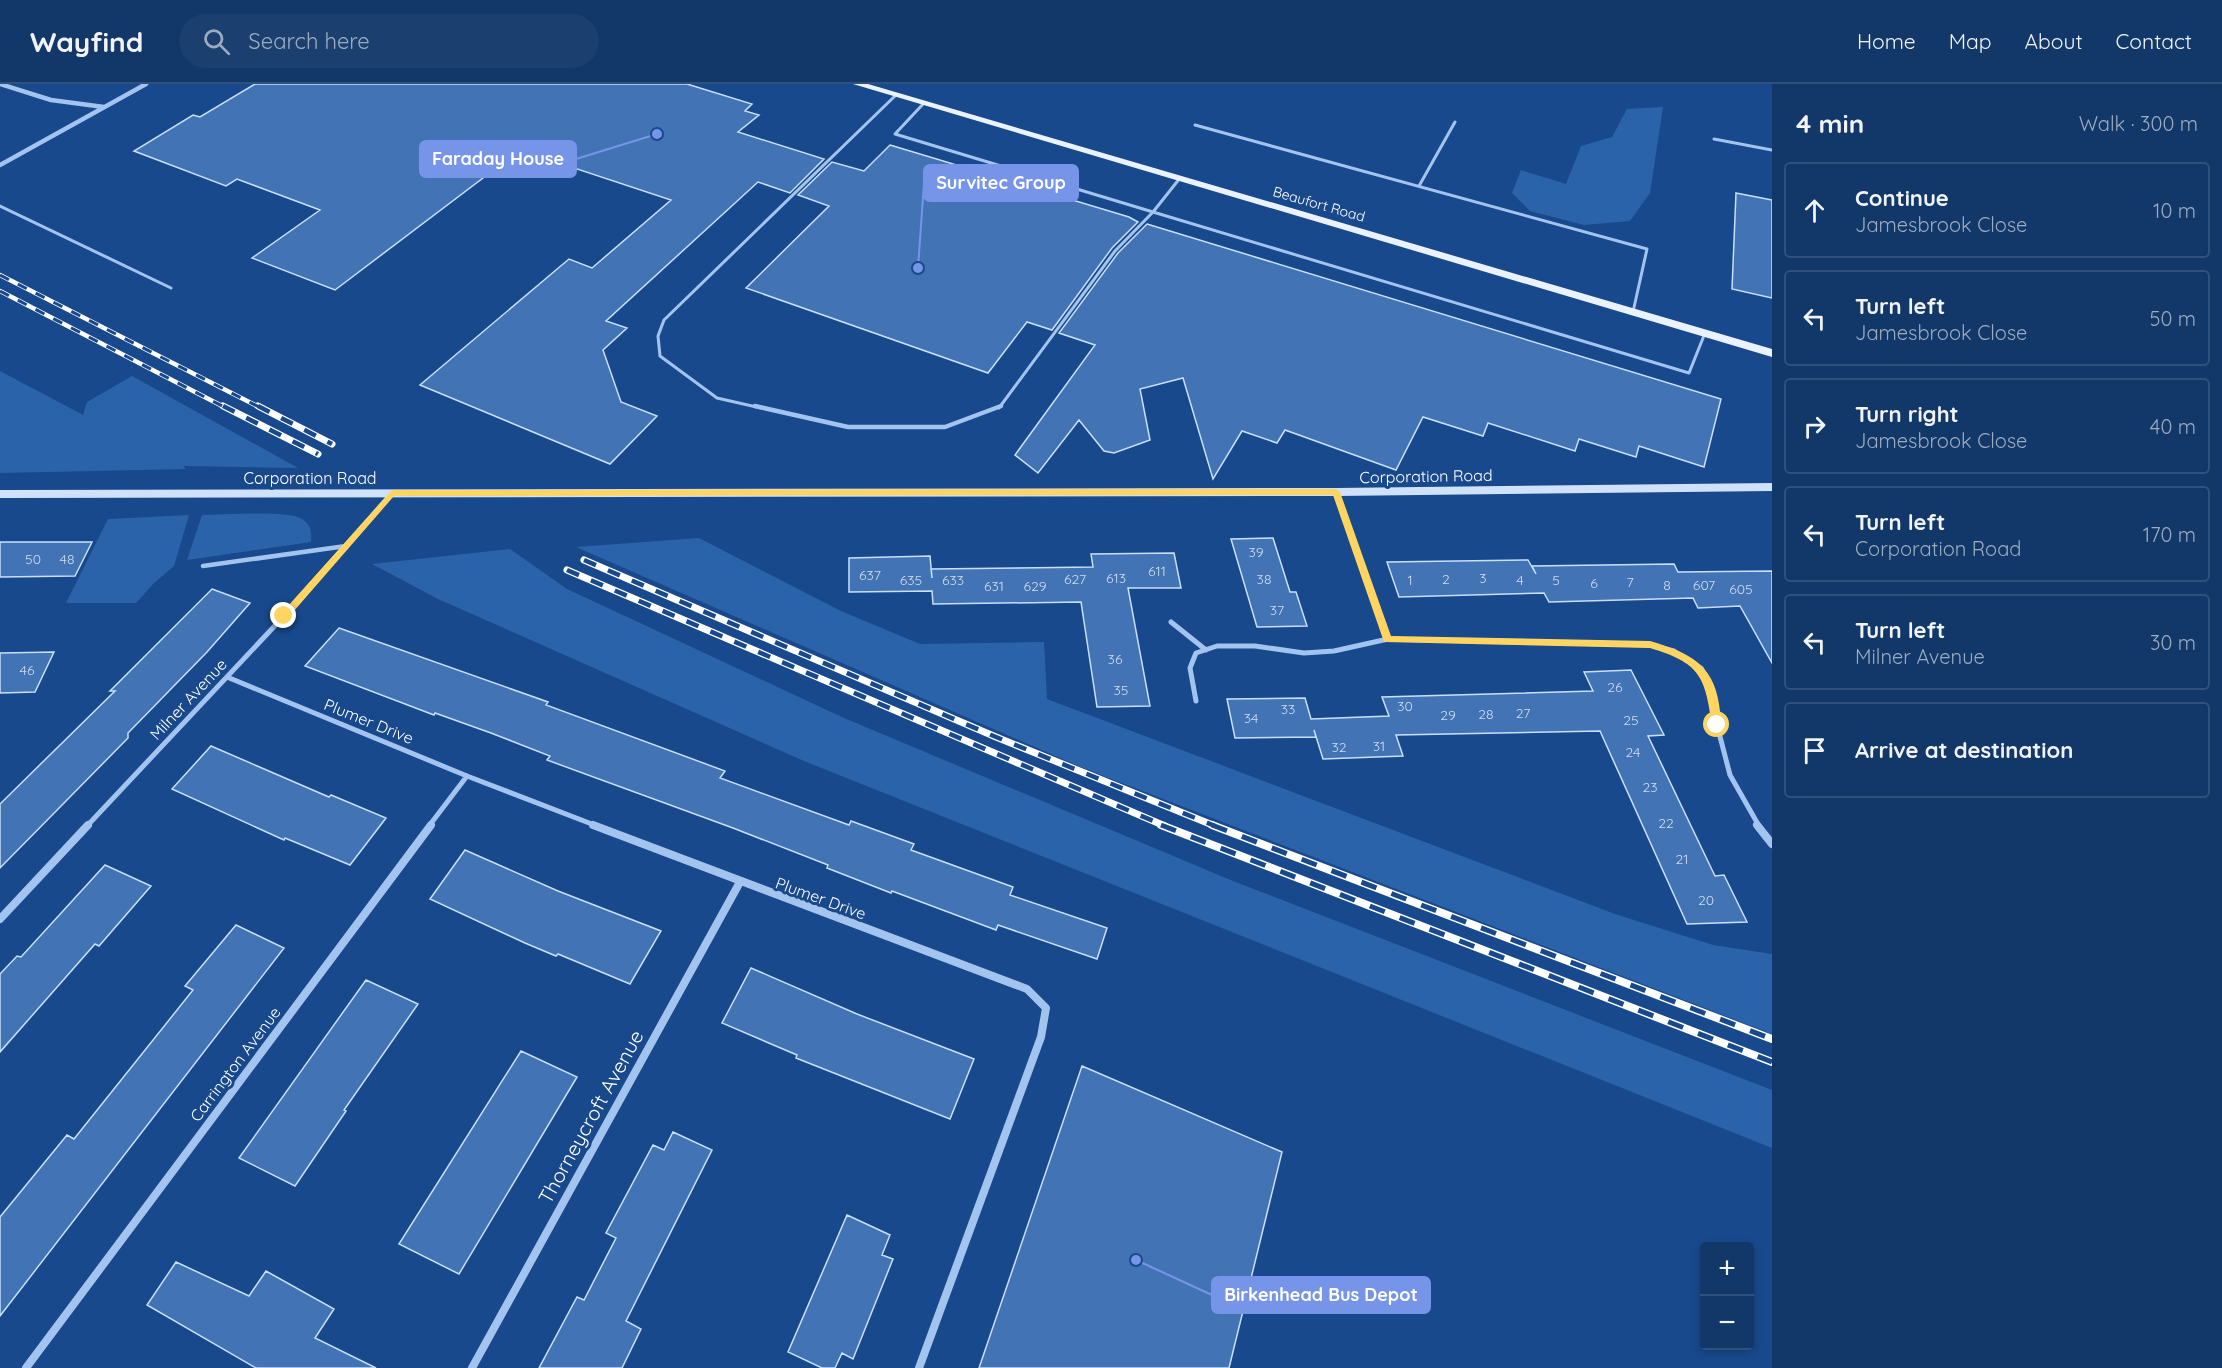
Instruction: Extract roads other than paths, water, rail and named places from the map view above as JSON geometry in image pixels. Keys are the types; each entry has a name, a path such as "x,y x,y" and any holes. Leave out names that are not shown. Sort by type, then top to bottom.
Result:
{"main road":[{"name":"Beaufort Road","path":"858,84 1772,353"}],"street":[{"path":"0,84 17,91 74,105 106,107"},
{"path":"0,165 146,84"},
{"name":"Corporation Road","path":"0,494 1336,492 1772,487"},
{"path":"1336,492 1388,639"},
{"name":"Milner Avenue","path":"0,919 227,677 392,493"},
{"path":"1171,622 1206,650"},
{"path":"1196,701 1190,668 1196,652 1217,646 1254,646 1304,653 1334,651 1388,639 1650,645 1674,651 1701,668 1712,689 1717,725 1730,775 1756,823 1772,844"},
{"name":"Plumer Drive","path":"227,677 467,776 740,882 1028,989 1046,1008 1041,1037 919,1368"},
{"name":"Carrington Avenue","path":"29,1367 467,776"},
{"name":"Thorneycroft Avenue","path":"472,1368 740,882"}],"lane":[{"path":"896,95 664,320 658,336 660,356 717,398 848,427 945,427 1000,408 1115,251 1153,212 1180,178"},
{"path":"924,103 895,134 1689,374 1705,333"},
{"path":"1419,186 1455,122"},
{"path":"1195,125 1647,249 1633,312"},
{"path":"1714,139 1772,150"},
{"path":"0,206 171,288"},
{"path":"203,566 346,546"}],"railway":[{"path":"0,275 261,408"},
{"path":"0,291 226,408"},
{"path":"223,406 318,454"},
{"path":"258,406 332,444"},
{"path":"584,560 996,737 1215,826"},
{"path":"567,570 1165,826"},
{"path":"1161,825 1772,1062"},
{"path":"1212,825 1772,1039"}],"place":[{"name":"Faraday House","path":"657,134"},
{"name":"Survitec Group","path":"918,268"},
{"name":"Birkenhead Bus Depot","path":"1136,1260"}]}
